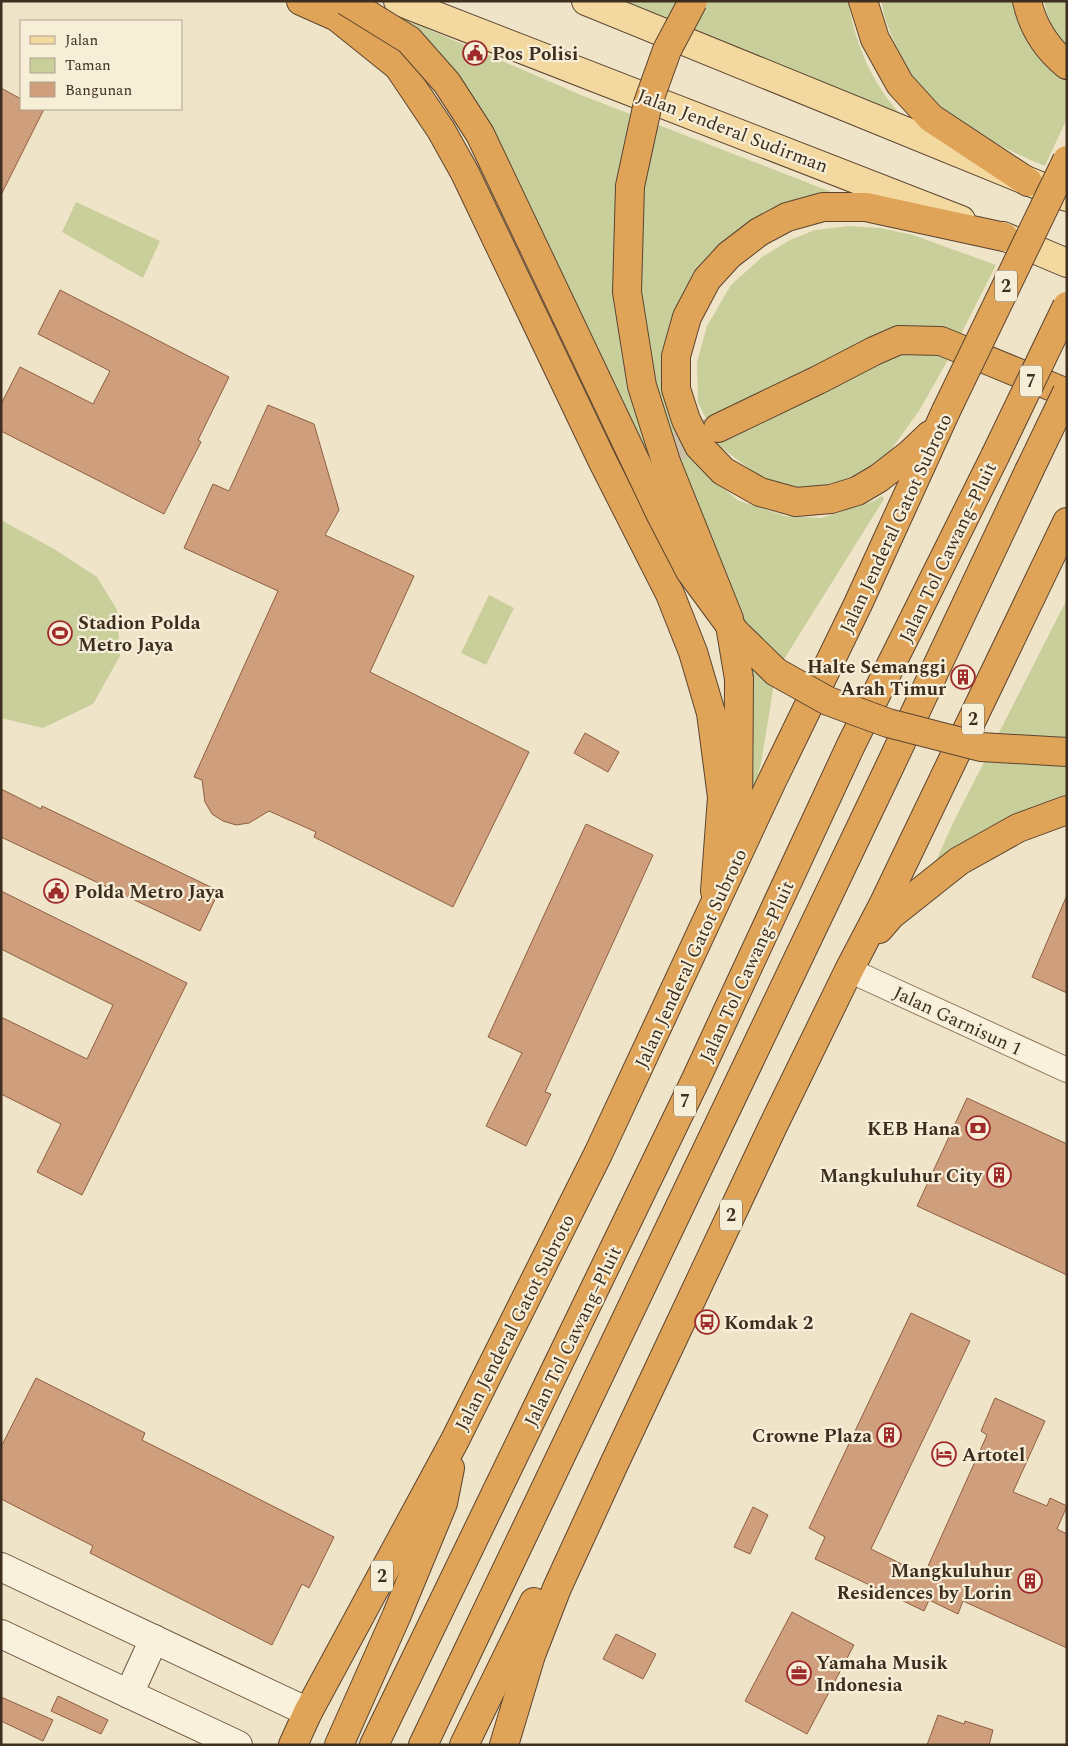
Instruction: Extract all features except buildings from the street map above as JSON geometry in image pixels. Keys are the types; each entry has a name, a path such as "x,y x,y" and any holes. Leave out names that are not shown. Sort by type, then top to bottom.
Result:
{"highway":[{"path":"301,1 337,16 398,66 441,130 465,173 612,465 670,594 693,652 710,713 722,797 714,907"},
{"path":"346,1 409,40 447,83 480,134 690,571 735,632 776,672 828,701 888,723 981,746 1067,752"},
{"path":"693,1 668,50 648,103 630,186 626,292 642,386 666,462 729,619 739,679 737,858"},
{"path":"863,1 875,38 900,84 931,118 1028,182"},
{"path":"1027,1 1041,39 1067,65"},
{"name":"Jalan Jenderal Gatot Subroto","path":"293,1745 308,1712 456,1440 598,1154 771,783 858,604 943,417 1067,160"},
{"path":"943,417 911,453 879,478 857,491 831,499 796,502 760,492 722,472 699,446 686,420 676,389 676,356 687,317 707,279 729,254 759,232 787,217 823,207 866,207 1004,237"},
{"name":"Jalan Tol Cawang–Pluit","path":"374,1745 695,1081 851,745 995,456 1067,306"},
{"path":"718,428 899,340 941,340 1067,393"},
{"name":"Jalan Tol Cawang–Pluit","path":"423,1745 1067,393"},
{"name":"2","path":"504,1745 531,1655 557,1588 743,1190 883,905 1067,522"},
{"path":"464,1745 535,1601 554,1554 771,1100 850,969 891,915 959,861 1018,828 1067,810"},
{"path":"339,1745 396,1617 443,1503 456,1440"}],"main road":[{"name":"Jalan Jenderal Sudirman","path":"398,1 1067,263"},
{"path":"586,1 1067,197"},
{"path":"1,1567 308,1712"},
{"path":"1,1634 238,1745"},
{"path":"130,1694 154,1639"}],"street":[{"name":"Jalan Garnisun 1","path":"850,969 1067,1070"}],"green space":[{"path":"363,1 581,95 829,191 833,195 715,255 667,403 682,442 699,466 737,500 785,516 821,518 874,501 882,496 884,499 776,672 761,763 737,858 730,626 480,134"},
{"path":"619,1 848,1 856,35 868,66 885,96 908,122"},
{"path":"882,1 1019,1 1067,77 1067,118 1045,166 1005,148 940,112 922,90 895,43 888,27"},
{"path":"1044,1 1067,1 1067,48 1052,26"},
{"path":"76,202 160,241 143,278 62,232"},
{"path":"849,226 880,228 913,235 996,265 958,340 945,335 708,423 698,403 697,362 707,326 731,285 762,257 790,240 815,230"},
{"path":"932,351 949,358 919,411 890,451 866,474 840,485 808,488 768,482 720,447 716,439 893,354"},
{"name":"Stadion Polda Metro Jaya","path":"1,520 54,549 97,577 117,610 120,656 93,704 43,728 1,718"},
{"path":"489,595 514,608 486,665 461,653"},
{"path":"1067,599 1067,810 929,876 954,821"}],"tunnel":[{"path":"623,470 717,429"}],"place":[{"name":"Pos Polisi","path":"475,53"},
{"name":"Stadion Polda Metro Jaya","path":"60,633"},
{"name":"Halte Semanggi Arah Timur","path":"963,677"},
{"name":"Polda Metro Jaya","path":"56,891"},
{"name":"KEB Hana","path":"978,1128"},
{"name":"Mangkuluhur City","path":"999,1175"},
{"name":"Komdak 2","path":"707,1322"},
{"name":"Crowne Plaza","path":"889,1435"},
{"name":"Artotel","path":"944,1454"},
{"name":"Mangkuluhur Residences by Lorin","path":"1030,1581"},
{"name":"Yamaha Musik Indonesia","path":"799,1673"}]}
